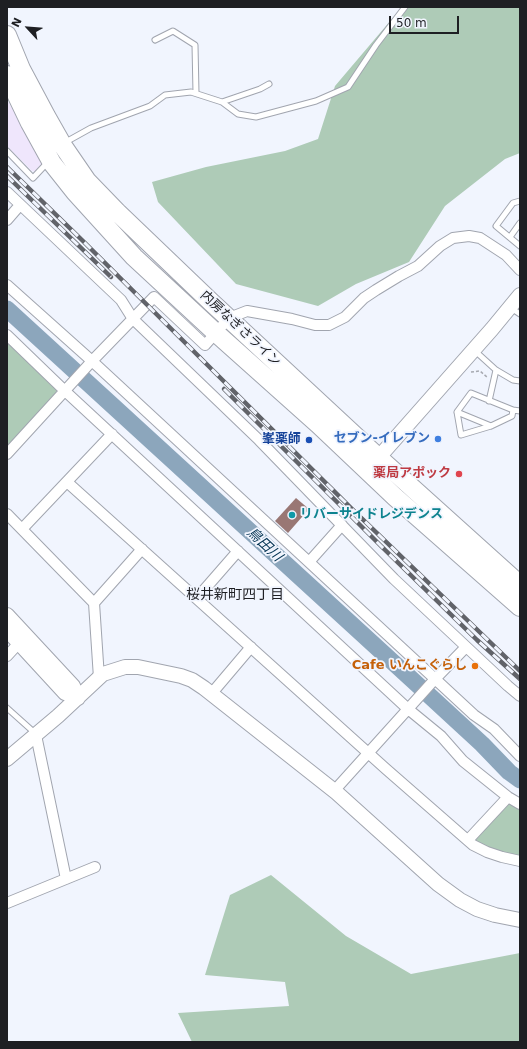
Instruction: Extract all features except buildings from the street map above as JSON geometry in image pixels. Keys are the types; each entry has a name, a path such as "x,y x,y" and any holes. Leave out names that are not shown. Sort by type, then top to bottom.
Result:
{"highway":[{"name":"内房なぎさライン","path":"7,35 21,69 62,144 87,181 211,302 378,457 520,584"},
{"name":"内房なぎさライン","path":"7,75 50,160 75,192 134,257 318,424 366,470 520,608"}],"street":[{"path":"7,192 121,300 133,319 259,440 394,579 520,696"},
{"path":"7,220 20,205"},
{"path":"7,454 92,361 154,297 205,345 229,318 247,311 292,319 315,325 329,324 345,316 364,298 376,290 418,266 440,246 453,238 469,236 480,238 506,255 520,270"},
{"path":"7,285 92,361 434,680 474,715 494,729 520,756"},
{"path":"366,470 474,350 515,310 520,295"},
{"path":"7,335 68,389 112,434 238,551 441,736 463,761 508,797 520,804"},
{"path":"22,529 112,434"},
{"path":"67,482 368,753 473,845 487,852 520,861"},
{"path":"7,514 94,603 99,678"},
{"path":"309,562 342,525"},
{"path":"94,603 142,549"},
{"path":"197,598 238,551"},
{"path":"7,615 73,686 78,698"},
{"path":"7,630 65,693 78,698"},
{"path":"7,656 19,643"},
{"path":"212,694 251,647"},
{"path":"334,791 409,707 466,647"},
{"path":"7,759 78,698 103,674 125,667 138,667 181,676 192,680 212,694 334,791 438,884 460,900 477,909 495,915 520,920"},
{"path":"36,735 66,879"},
{"path":"468,840 508,797"},
{"path":"7,903 95,868"}],"lane":[{"path":"62,144 91,128 150,106 165,95 191,92 196,93 222,102 238,114 256,117 316,101 348,87 376,45 405,7"},
{"path":"155,40 173,31 195,45 196,93"},
{"path":"222,102 260,89 269,84"},
{"path":"7,151 34,178 50,160"},
{"path":"520,201 513,203 496,226 520,246"},
{"path":"510,237 520,224"},
{"path":"474,350 496,370 513,380 520,381"},
{"path":"489,401 496,370"},
{"path":"513,410 512,416 491,426 461,436 457,412 471,393 513,410 520,411"},
{"path":"457,412 491,426"},
{"path":"7,708 36,735"}],"path":[{"path":"470,372 480,371 484,373 488,382"}],"shaded area":[{"path":"7,100 44,160 36,172 32,171 7,146"}],"green space":[{"path":"402,7 520,7 520,153 505,159 445,206 409,262 356,284 318,306 236,284 158,202 152,182 206,167 285,151 318,139 335,86"},
{"path":"7,338 56,389 57,393 7,447"},
{"path":"506,802 520,809 520,858 489,851 472,838"},
{"path":"271,875 346,936 411,974 520,953 520,1042 192,1042 178,1013 289,1006 285,982 205,975 230,895"}],"waterway":[{"name":"鳥田川","path":"7,309 482,744 509,772 520,780"}],"railway":[{"path":"7,167 351,508 520,671"},
{"path":"7,176 111,277"},
{"path":"224,389 380,545 477,640 520,679"}],"place":[{"name":"セブン-イレブン","path":"438,439"},
{"name":"峯薬師","path":"309,440"},
{"name":"薬局アポック","path":"459,474"},
{"name":"リバーサイドレジデンス","path":"292,515"},
{"name":"Cafe いんこぐらし","path":"475,666"}],"district":[{"name":"桜井新町四丁目","path":"235,595"}]}
